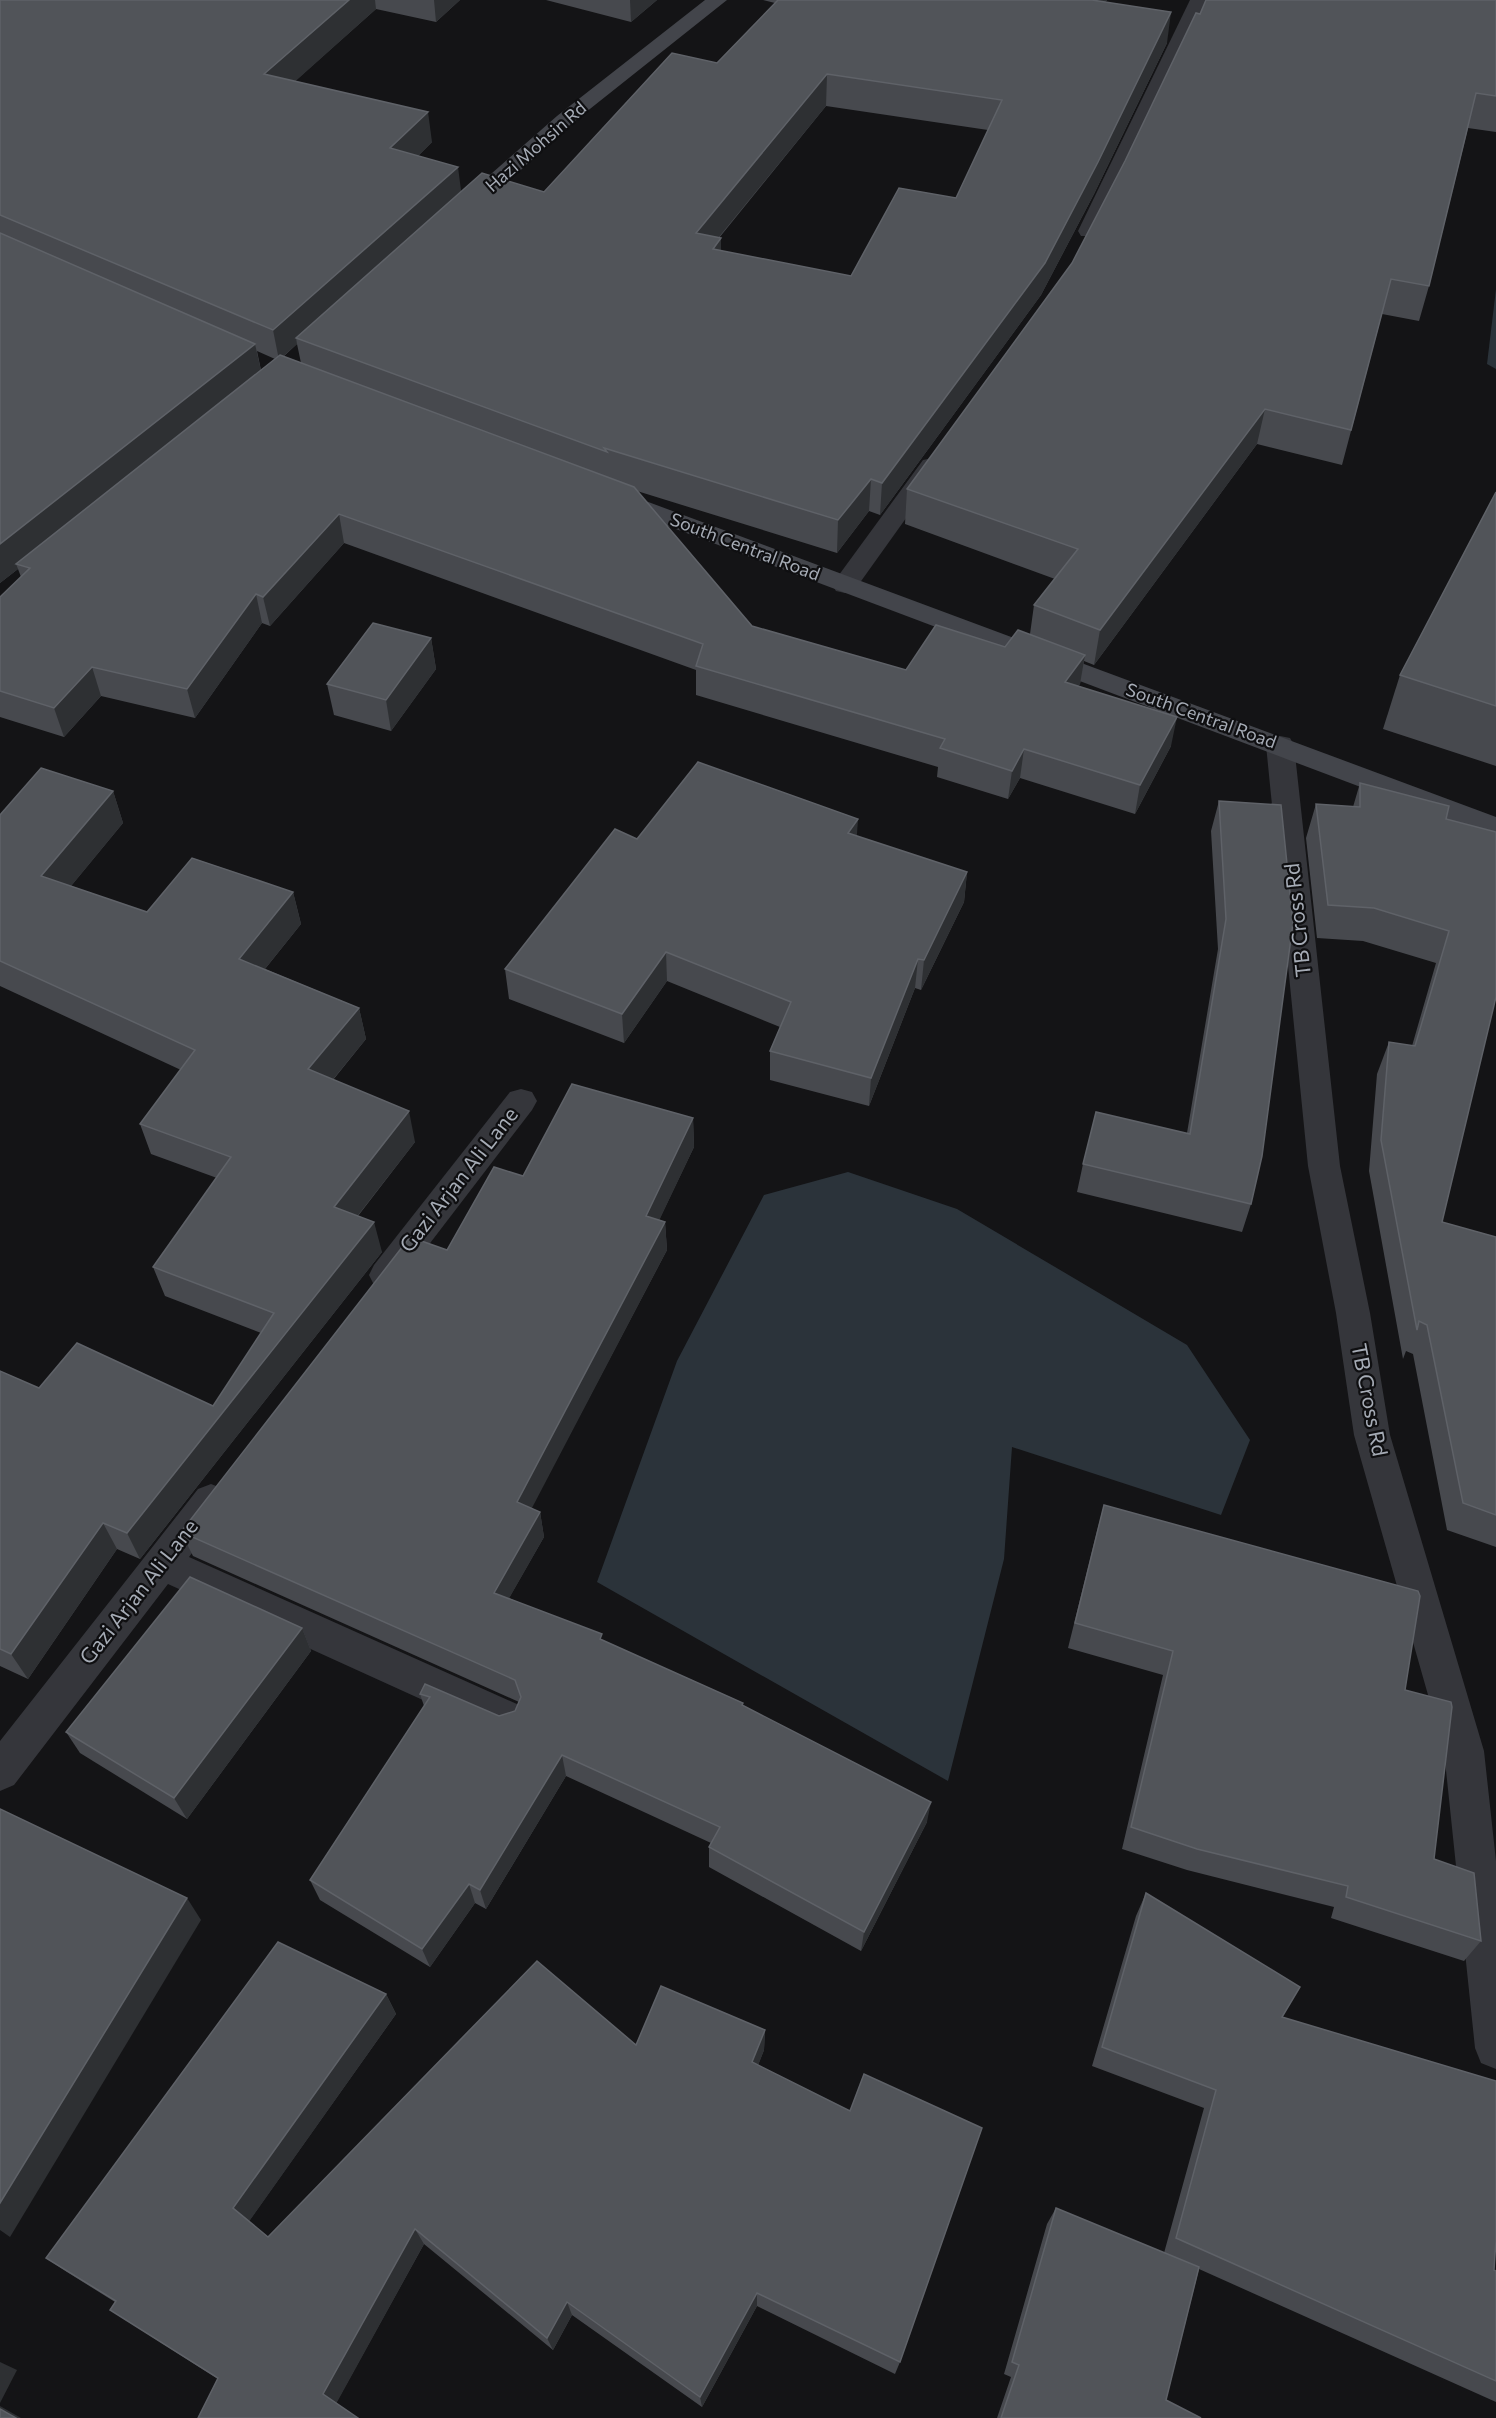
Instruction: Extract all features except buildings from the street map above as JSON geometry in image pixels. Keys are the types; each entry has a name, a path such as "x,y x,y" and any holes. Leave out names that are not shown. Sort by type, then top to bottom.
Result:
{"street":[{"name":"Hazi Mohsin Rd","path":"450,222 564,120 717,0"},
{"path":"1081,246 1200,0"},
{"path":"845,585 943,451"},
{"name":"South Central Road","path":"591,489 1280,745 1496,828"},
{"name":"TB Cross Rd","path":"1280,745 1324,1166 1353,1313 1372,1435 1464,1751 1496,2048"},
{"name":"Gazi Arjan Ali Lane","path":"367,1299 521,1101"},
{"name":"Gazi Arjan Ali Lane","path":"0,1772 228,1478"},
{"path":"162,1563 505,1718"}],"shaded area":[{"path":"1496,289 1496,369 1487,364"},
{"path":"848,1172 957,1209 1187,1345 1250,1440 1221,1515 1012,1447 1004,1559 948,1781 597,1582 677,1361 764,1195"}]}
